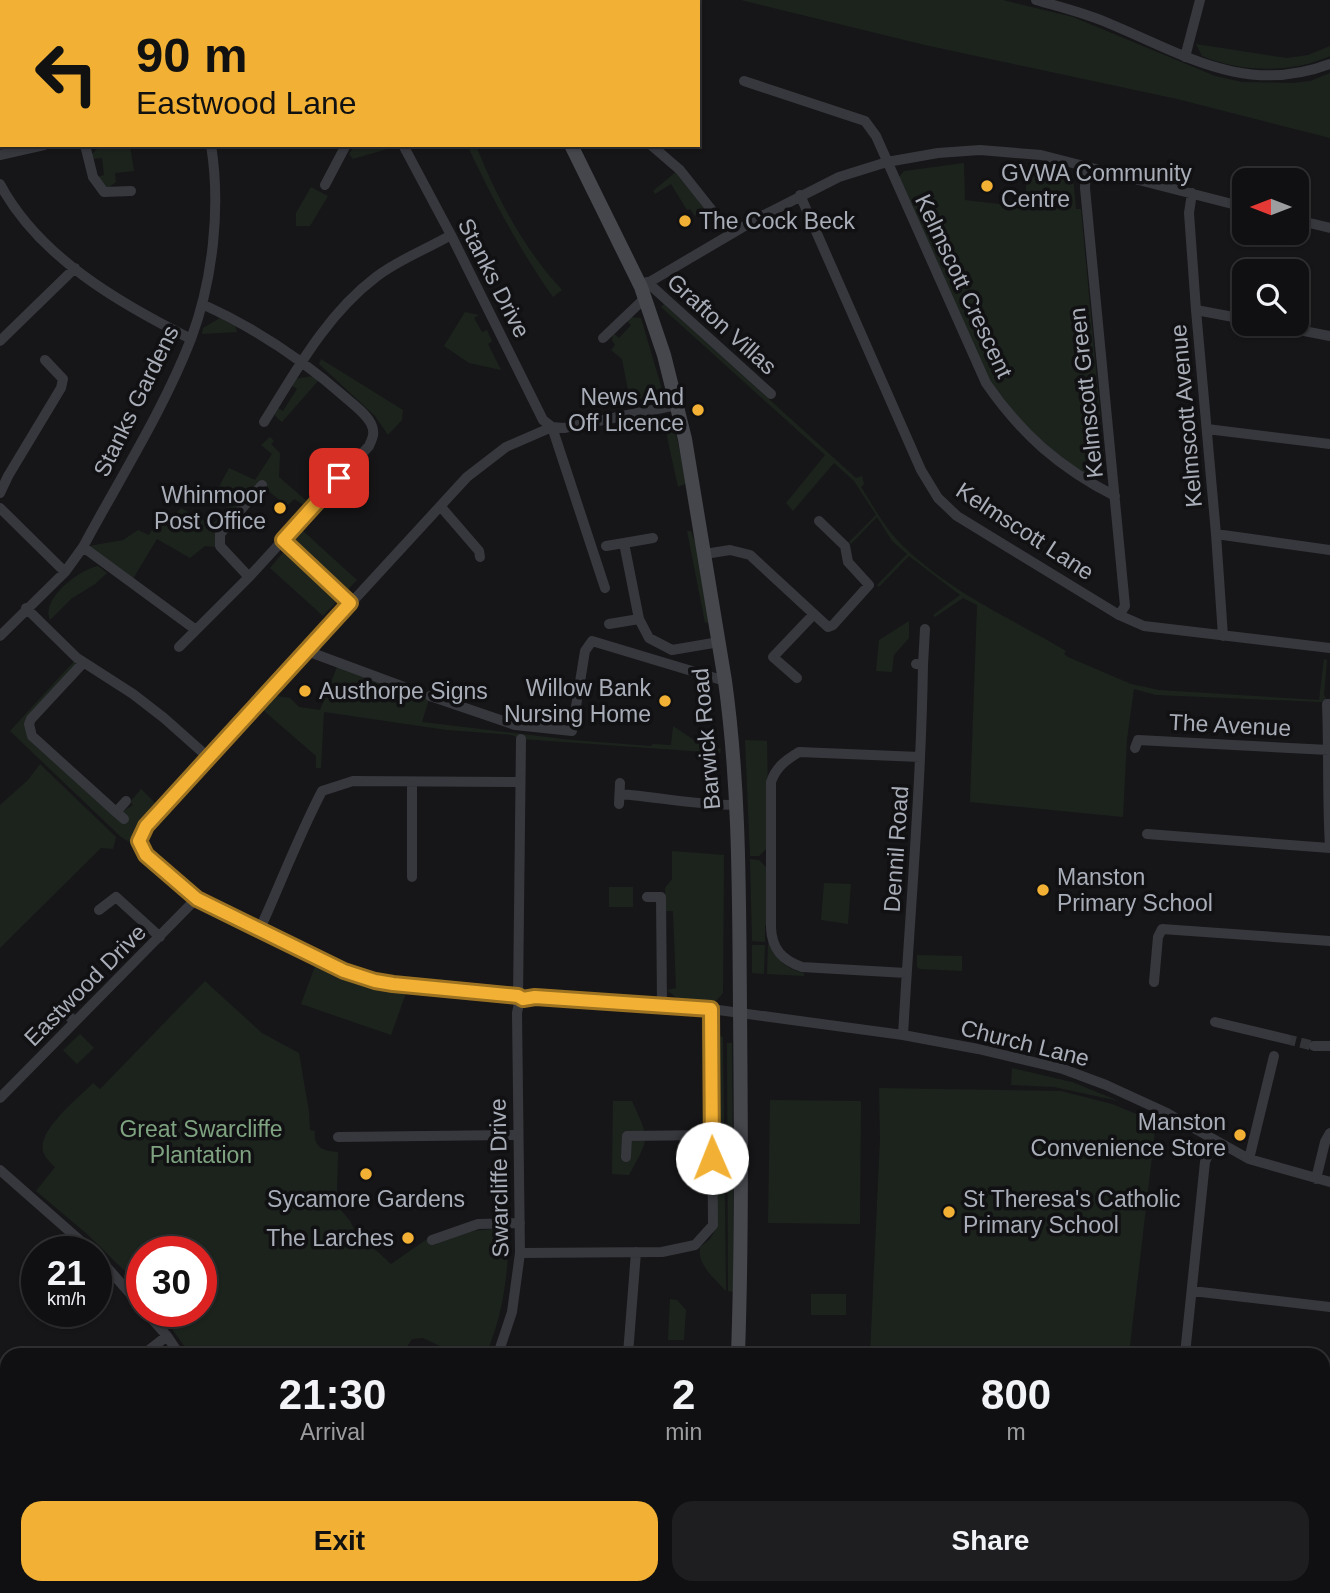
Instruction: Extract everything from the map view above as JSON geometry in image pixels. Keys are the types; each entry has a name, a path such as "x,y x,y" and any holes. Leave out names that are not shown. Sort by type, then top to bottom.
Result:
{"street":[{"path":"1036,0 1105,21 1185,57 1225,71 1252,76 1294,74 1330,64"},
{"path":"1185,57 1200,0"},
{"name":"Kelmscott Crescent","path":"744,81 865,121 876,136 986,383 1000,405 1048,454 1080,478 1115,496"},
{"path":"0,155 35,147"},
{"path":"86,147 93,177 104,192 131,191"},
{"name":"Stanks Gardens","path":"0,636 65,572 83,547 156,413 191,339 202,304 211,250 216,180 211,147"},
{"path":"325,185 345,147"},
{"name":"Stanks Drive","path":"404,147 543,420 552,427 605,588"},
{"name":"Barwick Road","path":"572,147 644,289 664,355 685,439 730,716 738,858 741,1228 738,1348"},
{"path":"653,147 680,170 730,233"},
{"path":"604,338 644,289 730,233 839,177 887,162 980,150 1041,155 1232,203"},
{"name":"Kelmscott Green","path":"1086,166 1085,188 1125,606 1119,615"},
{"path":"0,184 10,203 37,234 75,268 116,299 191,339"},
{"name":"Kelmscott Avenue","path":"1192,193 1189,214 1223,636"},
{"name":"Kelmscott Lane","path":"800,195 921,470 939,498 957,516 1119,615 1144,626 1330,648"},
{"path":"1309,223 1330,228"},
{"path":"264,422 322,331 366,285 378,275 451,235"},
{"path":"0,341 75,268"},
{"name":"Grafton Villas","path":"644,289 771,394"},
{"path":"179,648 249,577 369,446 374,436 371,423 360,410 302,361 248,327 202,304"},
{"path":"1196,310 1232,317"},
{"path":"1309,332 1330,336"},
{"path":"0,493 4,473 61,388 63,379 45,360"},
{"path":"26,608 83,663 164,718 209,758 467,477 486,460 506,447 552,427 558,429 677,405"},
{"path":"1207,429 1330,444"},
{"path":"249,577 220,546 220,534 262,485"},
{"path":"441,507 479,551 480,556"},
{"path":"0,508 65,572"},
{"path":"705,554 730,550 750,555 828,627 859,599 869,585 848,562 845,546 819,521"},
{"path":"1216,534 1330,550"},
{"path":"606,546 653,538"},
{"path":"283,540 350,603"},
{"path":"624,543 639,619 649,638 672,650 719,642"},
{"path":"83,547 197,629"},
{"path":"797,678 773,657 813,615"},
{"path":"609,624 639,619"},
{"name":"Dennil Road","path":"903,1035 920,757 919,664 925,629"},
{"path":"430,696 515,725 572,731 585,651 593,641 725,681"},
{"path":"310,649 404,687"},
{"path":"83,663 32,719 29,730 32,736 120,816 126,801"},
{"path":"1147,834 1330,847 1327,800 1329,704"},
{"name":"Swarcliffe Drive","path":"500,1348 513,1312 520,1253 517,1013 520,998 521,739"},
{"name":"The Avenue","path":"1135,748 1138,740 1329,750"},
{"path":"906,973 802,967 778,953 771,937 771,782 781,765 799,752 920,757"},
{"name":"Church Lane","path":"209,758 140,834 139,841 146,855 197,899 344,971 375,981 520,998 711,1009 903,1035 978,1049 1063,1069 1140,1100 1250,1159 1330,1182"},
{"path":"259,931 322,792 353,781 519,782"},
{"path":"412,782 412,877"},
{"path":"620,794 670,798 697,805 735,806"},
{"path":"99,910 116,897 160,937"},
{"path":"647,897 661,897 663,1005"},
{"name":"Eastwood Drive","path":"0,1098 197,899"},
{"path":"1154,982 1158,937 1163,929 1330,941"},
{"path":"60,1007 75,1022"},
{"path":"520,1253 662,1252 695,1245 713,1225 711,1009"},
{"path":"1215,1022 1286,1039"},
{"path":"1314,1046 1330,1046"},
{"path":"1250,1159 1274,1056"},
{"path":"1316,1179 1325,1142 1330,1133"},
{"path":"338,1137 518,1135"},
{"path":"626,1157 627,1136 712,1135"},
{"path":"1186,1348 1205,1162 1213,1140"},
{"path":"0,1170 75,1236"},
{"path":"0,1187 8,1178"},
{"path":"432,1240 478,1224 520,1223"},
{"path":"628,1348 636,1252"},
{"path":"112,1273 126,1289"},
{"path":"1192,1291 1330,1307"},
{"path":"159,1327 174,1348"},
{"path":"152,1348 167,1336"}],"green space":[{"path":"741,0 1003,0 1073,17 1215,76 1242,82 1292,83 1310,81 1330,73 1330,138 1177,99 925,45"},
{"path":"1196,44 1287,58 1308,55 1330,46 1330,56 1299,66 1249,68 1202,56"},
{"path":"99,147 130,147 134,171 115,173 116,182 108,188 97,177 104,175 102,158 92,159 91,155"},
{"path":"354,147 390,148 353,159 349,154"},
{"path":"468,147 477,148 513,223 562,290 553,297 507,223"},
{"path":"964,163 965,200 1025,207 1027,166 1073,176 1076,209 1081,209 1105,466 1097,475 1088,477 1046,444 1009,407 988,378 899,177 904,171"},
{"path":"677,171 719,225 710,222 714,229 697,214 695,216 690,209 687,210 671,184 655,194 653,191"},
{"path":"311,187 328,196 310,226 296,226 296,213"},
{"path":"664,304 856,478 862,476 864,484 861,487 880,517 895,538 919,561 980,603 1066,651 1064,654 1068,657 1131,684 1159,690 1319,700 1324,659 1327,660 1326,698 1322,702 1156,695 1134,689 1127,739 1123,817 970,802 977,605 963,598 935,617 933,615 960,595 909,556 879,587 877,585 907,554 892,541 877,517 851,544 849,542 876,515 854,481 834,463 793,511 786,503 825,455 661,307"},
{"path":"465,312 479,315 474,318 482,332 487,330 492,341 488,344 501,370 469,363 444,346"},
{"path":"631,317 641,318 661,386 661,392 657,396 630,400 622,359 611,350 615,345 612,340 613,333 619,338 631,325 626,320"},
{"path":"220,318 235,326 237,332 202,334 203,328"},
{"path":"321,359 403,410 402,420 388,435 375,416 319,364"},
{"path":"313,376 319,380 282,422 275,415 275,406 283,411 297,389 290,384 294,379"},
{"path":"675,430 687,483 678,487 666,432"},
{"path":"270,437 274,441 271,444 280,453 279,477 308,502 305,506 294,499 287,506 262,486 215,547 205,546 190,558 157,539 131,582 83,547 123,540 138,530 149,535 161,513 172,518 181,508 212,525 228,506 215,494 229,468 255,480 272,454 261,445"},
{"path":"302,530 357,580 323,616 270,568"},
{"path":"687,531 691,531 700,556 711,622 705,623"},
{"path":"98,566 107,573 71,599 50,620 48,612 56,594 72,579"},
{"path":"909,621 909,638 894,655 892,672 876,671 879,640"},
{"path":"77,658 83,663 32,719 29,730 118,814 133,805 130,802 141,789 162,810 146,826 141,849 121,837 10,731"},
{"path":"339,662 430,696 422,722 572,740 651,746 671,745 673,726 697,742 721,749 720,753 521,739 512,735 447,730 324,712 321,768 316,768 316,756 263,710 277,696 290,698 299,707 320,710"},
{"path":"745,740 767,741 769,846 759,856 750,856"},
{"path":"40,764 116,837 113,849 101,848 0,948 0,805 28,780"},
{"path":"672,851 724,855 723,993 716,1001 679,1000 667,990 676,988 673,911 666,911 665,888 672,879"},
{"path":"750,859 759,860 769,870 765,942 752,941"},
{"path":"824,883 851,884 848,924 821,920"},
{"path":"609,887 633,887 633,907 609,907"},
{"path":"768,943 783,963 804,973 804,976 767,974"},
{"path":"752,945 765,945 764,974 752,973"},
{"path":"917,955 962,956 962,971 920,969 917,967"},
{"path":"318,958 344,971 409,985 391,1035 301,1004"},
{"name":"Great Swarcliffe Plantation","path":"205,981 262,1033 299,1053 310,1130 315,1131 320,1148 338,1152 337,1192 343,1192 341,1210 355,1231 391,1264 430,1237 434,1245 470,1232 509,1229 504,1293 488,1348 444,1348 423,1338 412,1339 408,1348 186,1348 171,1327 217,1327 217,1236 126,1236 126,1272 112,1259 112,1236 89,1236 36,1191 55,1167 45,1156 45,1136 69,1106 93,1083 100,1089"},
{"path":"80,1034 94,1048 77,1064 63,1050"},
{"path":"716,1034 723,1037 726,1291 708,1271 700,1254 700,1247 710,1239 716,1228"},
{"path":"727,1043 732,1043 734,1292 728,1291"},
{"path":"1012,1068 1072,1082 1119,1101 1054,1087 1011,1085"},
{"name":"St Theresa's Catholic Primary School","path":"879,1088 1061,1091 1112,1104 1156,1122 1130,1348 870,1348 880,1139"},
{"path":"770,1100 861,1101 860,1224 768,1223"},
{"path":"613,1101 632,1101 644,1132 644,1145 629,1175 612,1174"},
{"path":"811,1294 846,1294 846,1315 811,1315"},
{"path":"670,1299 677,1300 686,1310 684,1340 668,1340"}],"tunnel":[{"path":"1286,1039 1314,1046"}],"place":[{"name":"GVWA Community Centre","path":"987,186"},
{"name":"The Cock Beck","path":"685,221"},
{"name":"News And Off Licence","path":"698,410"},
{"name":"Whinmoor Post Office","path":"280,508"},
{"name":"Austhorpe Signs","path":"305,691"},
{"name":"Willow Bank Nursing Home","path":"665,701"},
{"name":"Manston Primary School","path":"1043,890"},
{"name":"Manston Convenience Store","path":"1240,1135"},
{"name":"Sycamore Gardens","path":"366,1174"},
{"name":"St Theresa's Catholic Primary School","path":"949,1212"},
{"name":"The Larches","path":"408,1238"}],"route":[{"path":"339,478 283,540 350,603 146,826 140,834 141,849 197,899 344,971 375,981 518,996 523,999 535,997 711,1009 712,1158"}]}
